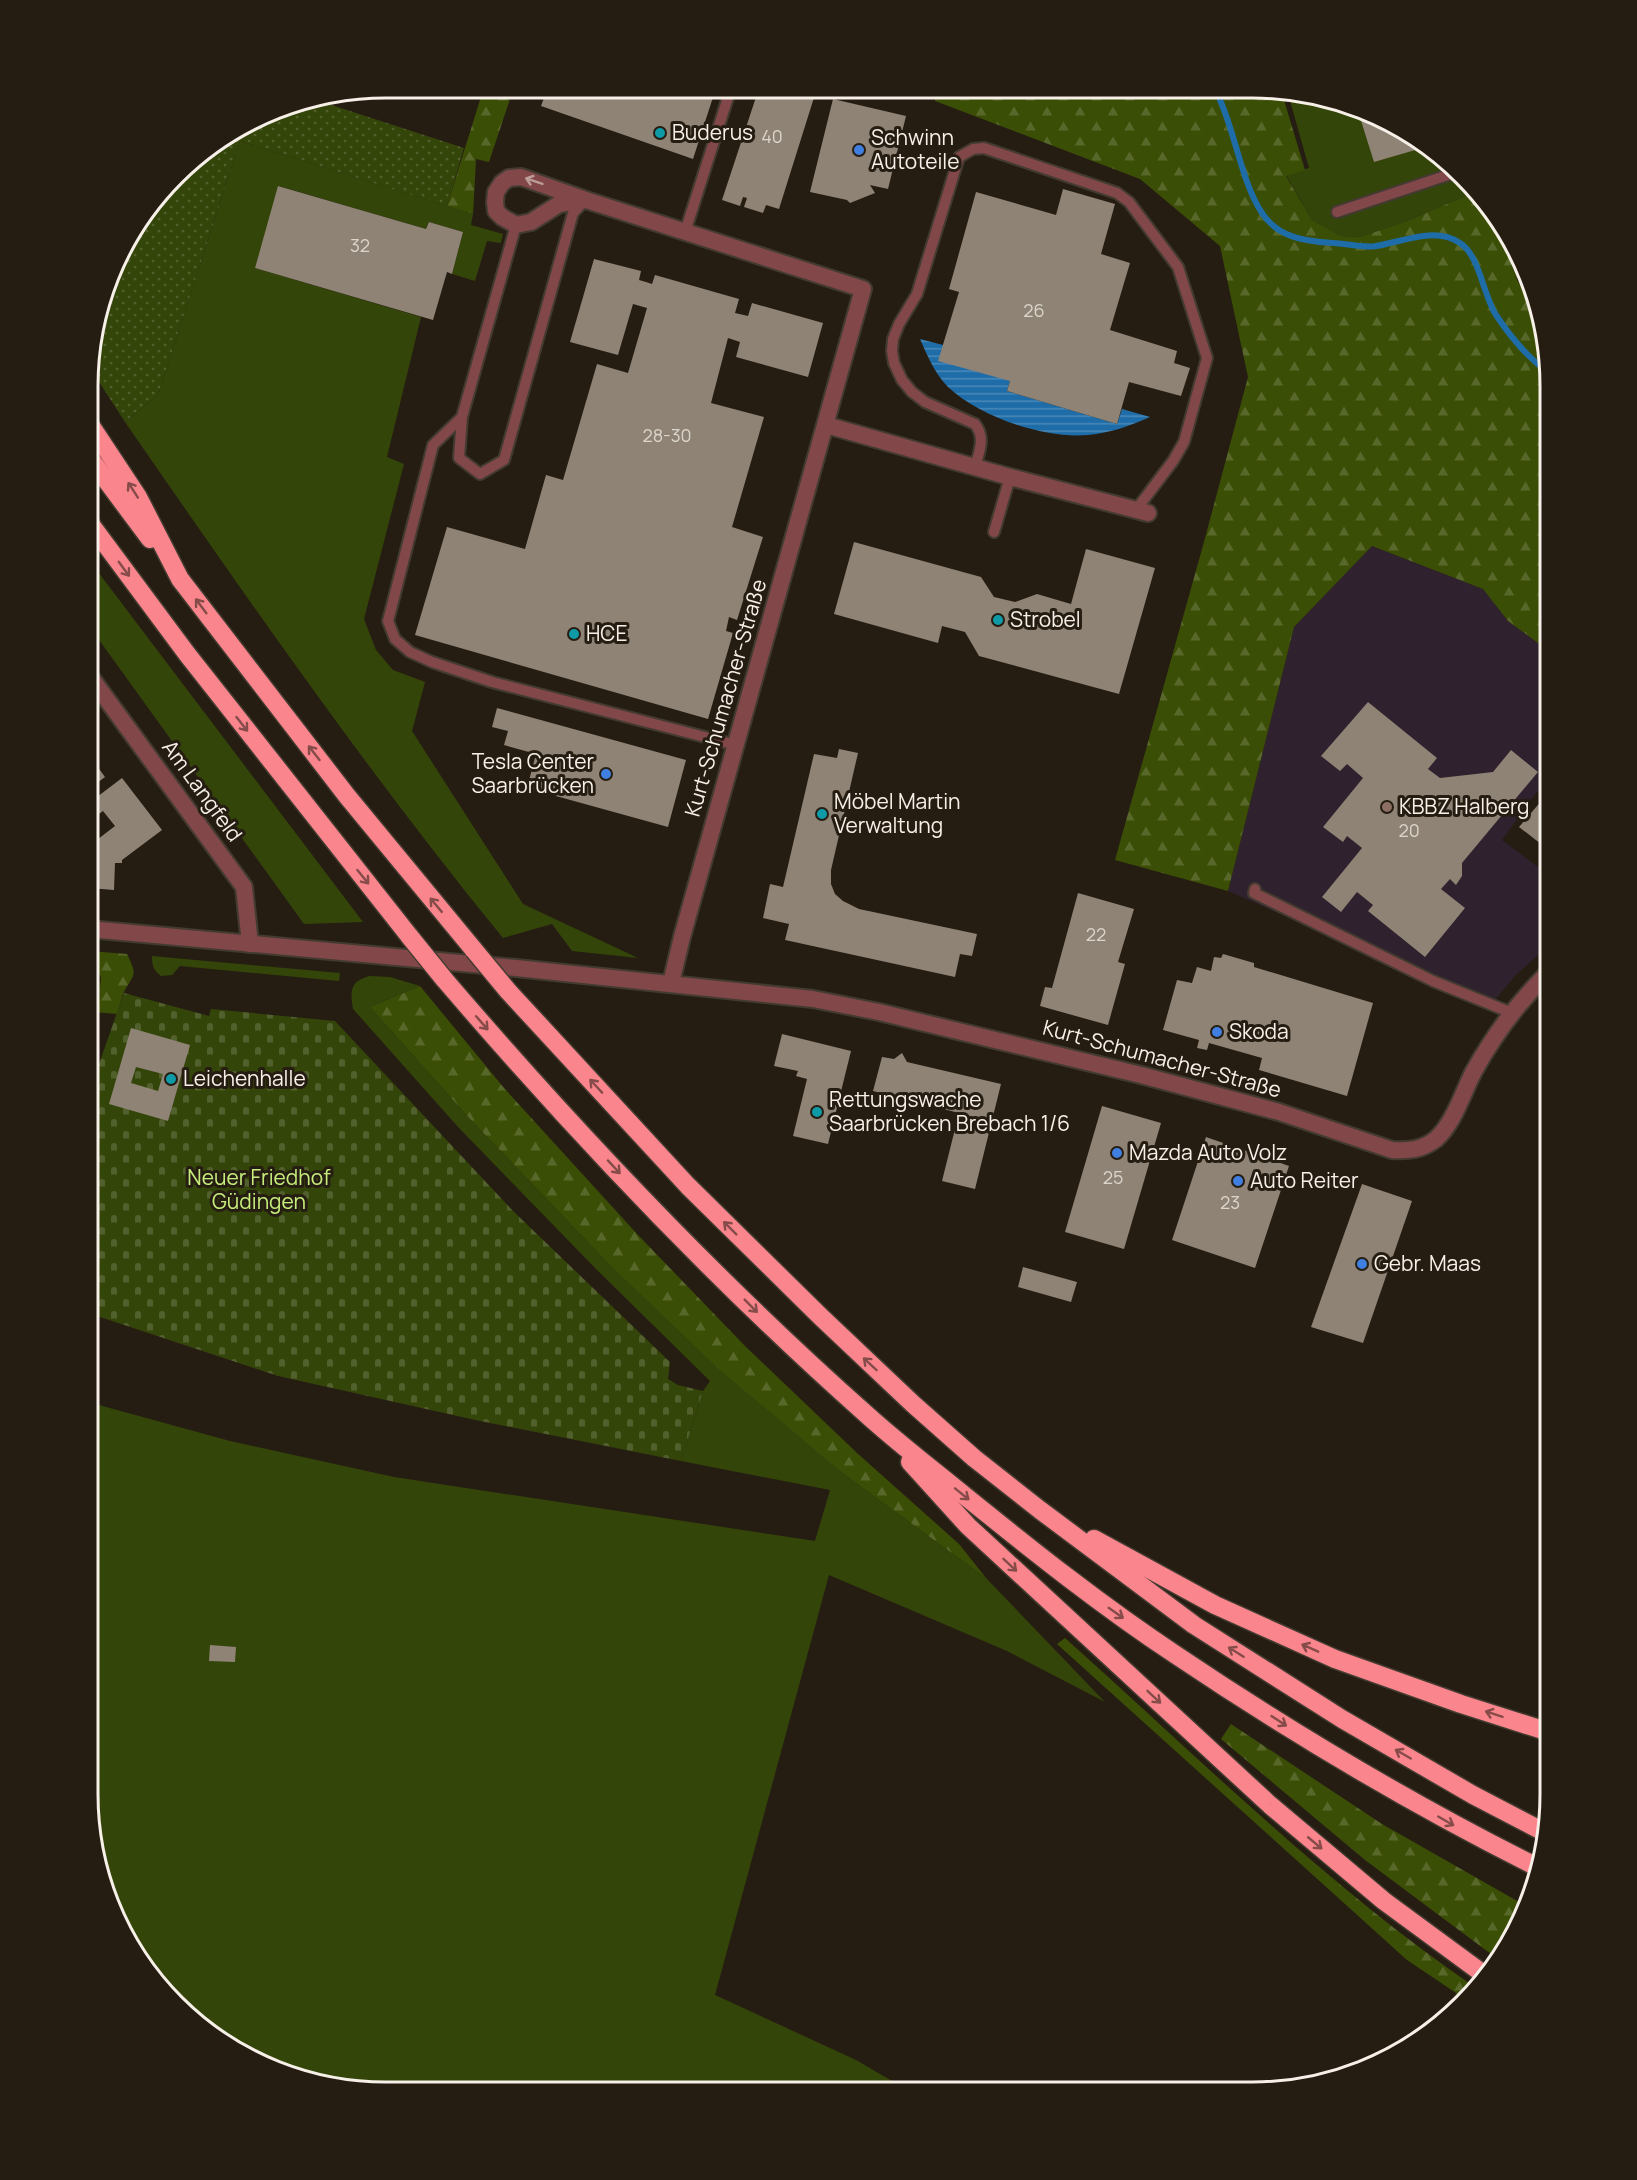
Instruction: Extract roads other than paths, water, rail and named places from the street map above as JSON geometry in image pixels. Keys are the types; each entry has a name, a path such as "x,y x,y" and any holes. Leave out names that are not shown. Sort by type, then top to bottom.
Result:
{"highway":[{"path":"98,437 138,497 180,579"},
{"path":"98,469 347,796 508,990 688,1186 913,1404 974,1458 1040,1510 1204,1631 1342,1719 1473,1795 1537,1829"},
{"path":"98,534 187,654 444,979 542,1090 662,1217 790,1345 868,1417 1032,1550 1174,1654 1326,1751 1456,1826 1531,1864"},
{"path":"868,1417 968,1526 1270,1805 1384,1901 1479,1971"},
{"path":"1040,1510 1215,1605 1335,1659 1540,1729"}],"street":[{"name":"Kurt-Schumacher-Straße","path":"586,200 559,204 531,222 516,225 502,218 496,211 495,202 496,192 502,183 509,178 521,177 862,289 671,983"},
{"path":"826,425 1142,512"},
{"name":"Am Langfeld","path":"98,687 244,887 250,944"},
{"name":"Kurt-Schumacher-Straße","path":"98,930 671,983 813,999 879,1012 1092,1062 1224,1096 1392,1150 1406,1151 1429,1144 1446,1127 1475,1070 1512,1013 1540,982"}],"lane":[{"path":"685,232 728,98"},
{"path":"975,467 982,438 975,424 925,402 912,392 902,380 894,363 892,351 893,339 899,324 917,294 959,157 973,149 984,148 1117,193 1129,202 1178,267 1207,358 1184,442 1142,512"},
{"path":"1337,212 1447,174"},
{"path":"516,225 462,417 459,458 480,474 504,460 573,213 586,200"},
{"path":"462,417 433,445 388,621 395,639 410,652 432,662 492,682 736,744"},
{"path":"994,532 1010,477"},
{"path":"1255,889 1254,893 1433,981 1512,1013"}],"water":[{"path":"920,339 943,345 1010,381 1007,391 1117,424 1122,409 1150,417 1120,429 1088,435 1052,433 1014,424 977,408 948,387 935,370"}],"waterway":[{"path":"1219,98 1254,200 1262,213 1278,230 1298,238 1364,247 1429,235 1450,238 1460,243 1467,249 1477,266 1496,315 1507,331 1539,365"}],"place":[{"name":"Buderus","path":"660,133"},
{"name":"Schwinn Autoteile","path":"859,150"},
{"name":"Strobel","path":"998,620"},
{"name":"HCE","path":"574,634"},
{"name":"Tesla Center Saarbrücken","path":"606,774"},
{"name":"KBBZ Halberg","path":"1387,807"},
{"name":"Möbel Martin Verwaltung","path":"822,814"},
{"name":"Skoda","path":"1217,1032"},
{"name":"Leichenhalle","path":"171,1079"},
{"name":"Rettungswache Saarbrücken Brebach 1/6","path":"817,1112"},
{"name":"Mazda Auto Volz","path":"1117,1153"},
{"name":"Auto Reiter","path":"1238,1181"},
{"name":"Gebr. Maas","path":"1362,1264"}],"park label":[{"name":"Neuer Friedhof Güdingen","path":"259,1190"}]}
